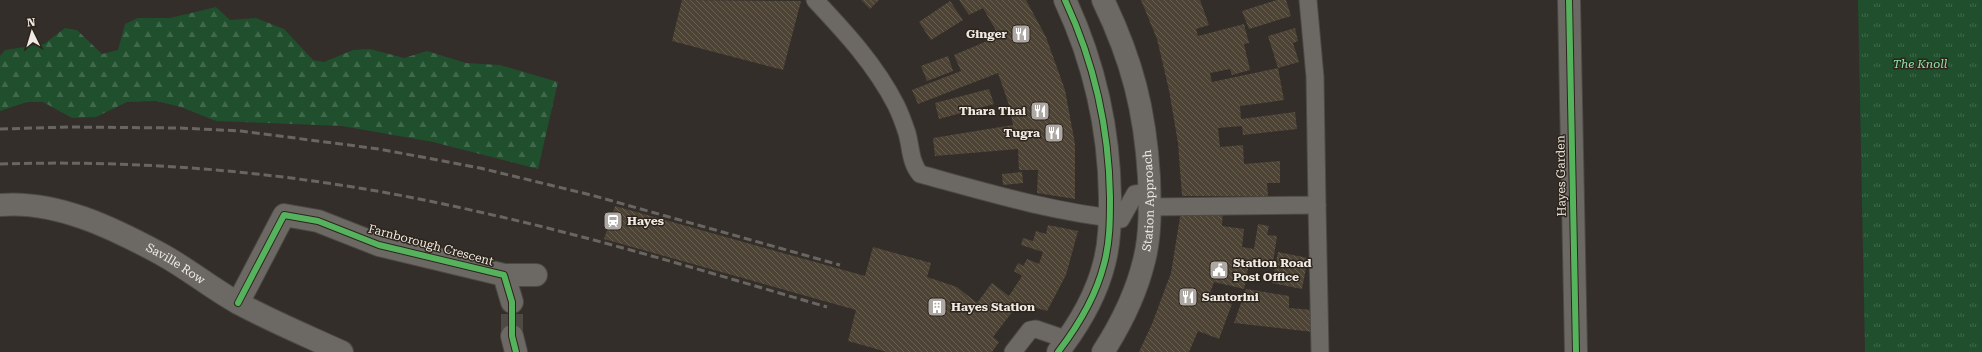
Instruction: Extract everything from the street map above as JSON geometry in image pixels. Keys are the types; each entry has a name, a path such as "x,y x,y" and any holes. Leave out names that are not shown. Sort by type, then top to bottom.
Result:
{"street":[{"path":"1063,346 1090,303 1099,282 1109,241 1110,218 1109,166 1104,124 1088,57 1077,26 1065,0"},
{"name":"Station Approach","path":"1103,0 1122,42 1139,98 1148,155 1150,200 1150,226 1144,262 1123,316 1103,352"},
{"name":"Hayes Garden","path":"1569,0 1576,352"},
{"name":"Saville Row","path":"0,205 35,205 64,212 107,228 161,254 238,303 342,352"},
{"name":"Farnborough Crescent","path":"238,303 284,215 318,221 379,245 504,276 536,275"},
{"name":"Farnborough Crescent","path":"504,276 512,302"}],"lane":[{"path":"815,0 856,45 883,81 896,106 907,133 914,167 920,174 1005,197 1076,213 1120,219 1135,194 1150,200 1317,205"},
{"path":"1308,0 1315,77 1320,352"},
{"path":"1013,352 1030,330 1036,329 1063,346"}],"green space":[{"name":"The Knoll","path":"1858,0 1982,0 1982,352 1865,352"},
{"path":"216,7 230,20 256,18 284,29 313,60 324,62 353,50 370,49 404,58 427,51 466,63 500,65 558,82 538,169 433,142 342,126 216,121 181,107 156,101 127,102 96,117 72,118 43,102 27,102 0,111 0,56 5,50 44,44 65,28 77,30 102,54 118,50 125,24 138,18 170,18"}],"building":[{"path":"682,0 801,1 783,70 672,41"},
{"path":"861,0 879,0 870,9"},
{"path":"959,0 1026,0 1046,37 1065,90 1075,144 1075,199 1037,193 1038,170 1019,170 1018,149 935,156 933,138 1013,125 1009,105 998,73 918,104 912,90 961,71 954,55 999,36 983,8 969,15"},
{"path":"1141,0 1200,0 1209,25 1196,29 1198,36 1244,24 1249,43 1244,44 1250,70 1232,75 1230,69 1210,73 1212,82 1278,68 1284,100 1240,106 1241,119 1295,112 1297,129 1243,135 1242,126 1218,128 1220,147 1243,145 1244,164 1280,161 1280,183 1267,183 1268,196 1182,196 1178,143 1169,90 1157,39"},
{"path":"1277,0 1286,0 1291,16 1249,29 1242,11"},
{"path":"950,1 963,20 931,40 919,22"},
{"path":"1295,28 1298,41 1293,43 1299,62 1278,68 1268,36"},
{"path":"948,56 953,71 927,81 921,66"},
{"path":"989,89 994,104 939,119 935,103"},
{"path":"1022,172 1023,183 1003,185 1002,174"},
{"path":"615,206 865,276 873,247 931,263 927,277 957,287 977,303 992,283 1009,296 1022,276 1014,271 1018,263 1023,266 1027,259 1039,264 1043,252 1021,245 1023,238 1033,241 1036,231 1046,234 1048,225 1078,231 1066,275 1047,311 1019,303 993,337 999,342 992,352 887,352 848,341 856,310 604,239"},
{"path":"1181,211 1223,212 1222,226 1244,229 1242,247 1254,249 1258,224 1269,226 1267,235 1277,236 1272,269 1249,264 1244,289 1214,282 1209,296 1232,304 1219,339 1198,331 1189,352 1139,352 1152,324 1171,273"},
{"path":"1278,252 1308,258 1302,289 1272,283"},
{"path":"1246,289 1289,296 1289,308 1313,310 1313,332 1234,323"}],"tunnel":[{"path":"512,302 512,336"}],"railway":[{"path":"0,129 69,127 180,128 241,131 379,149 480,168 591,195 840,265"},
{"path":"0,164 120,164 179,167 298,179 416,198 564,232 827,307"}],"cycle path":[{"path":"1058,352 1086,310 1101,276 1109,239 1110,214 1107,146 1098,96 1084,47 1065,0"},
{"path":"1569,0 1576,352"},
{"path":"238,303 284,215 318,221 379,245 504,275 512,302 512,336 516,352"}],"place":[{"name":"Ginger","path":"1021,34"},
{"name":"Thara Thai","path":"1040,111"},
{"name":"Tugra","path":"1054,133"},
{"name":"Hayes","path":"613,221"},
{"name":"Station Road Post Office","path":"1219,270"},
{"name":"Santorini","path":"1188,297"},
{"name":"Hayes Station","path":"937,307"}]}
